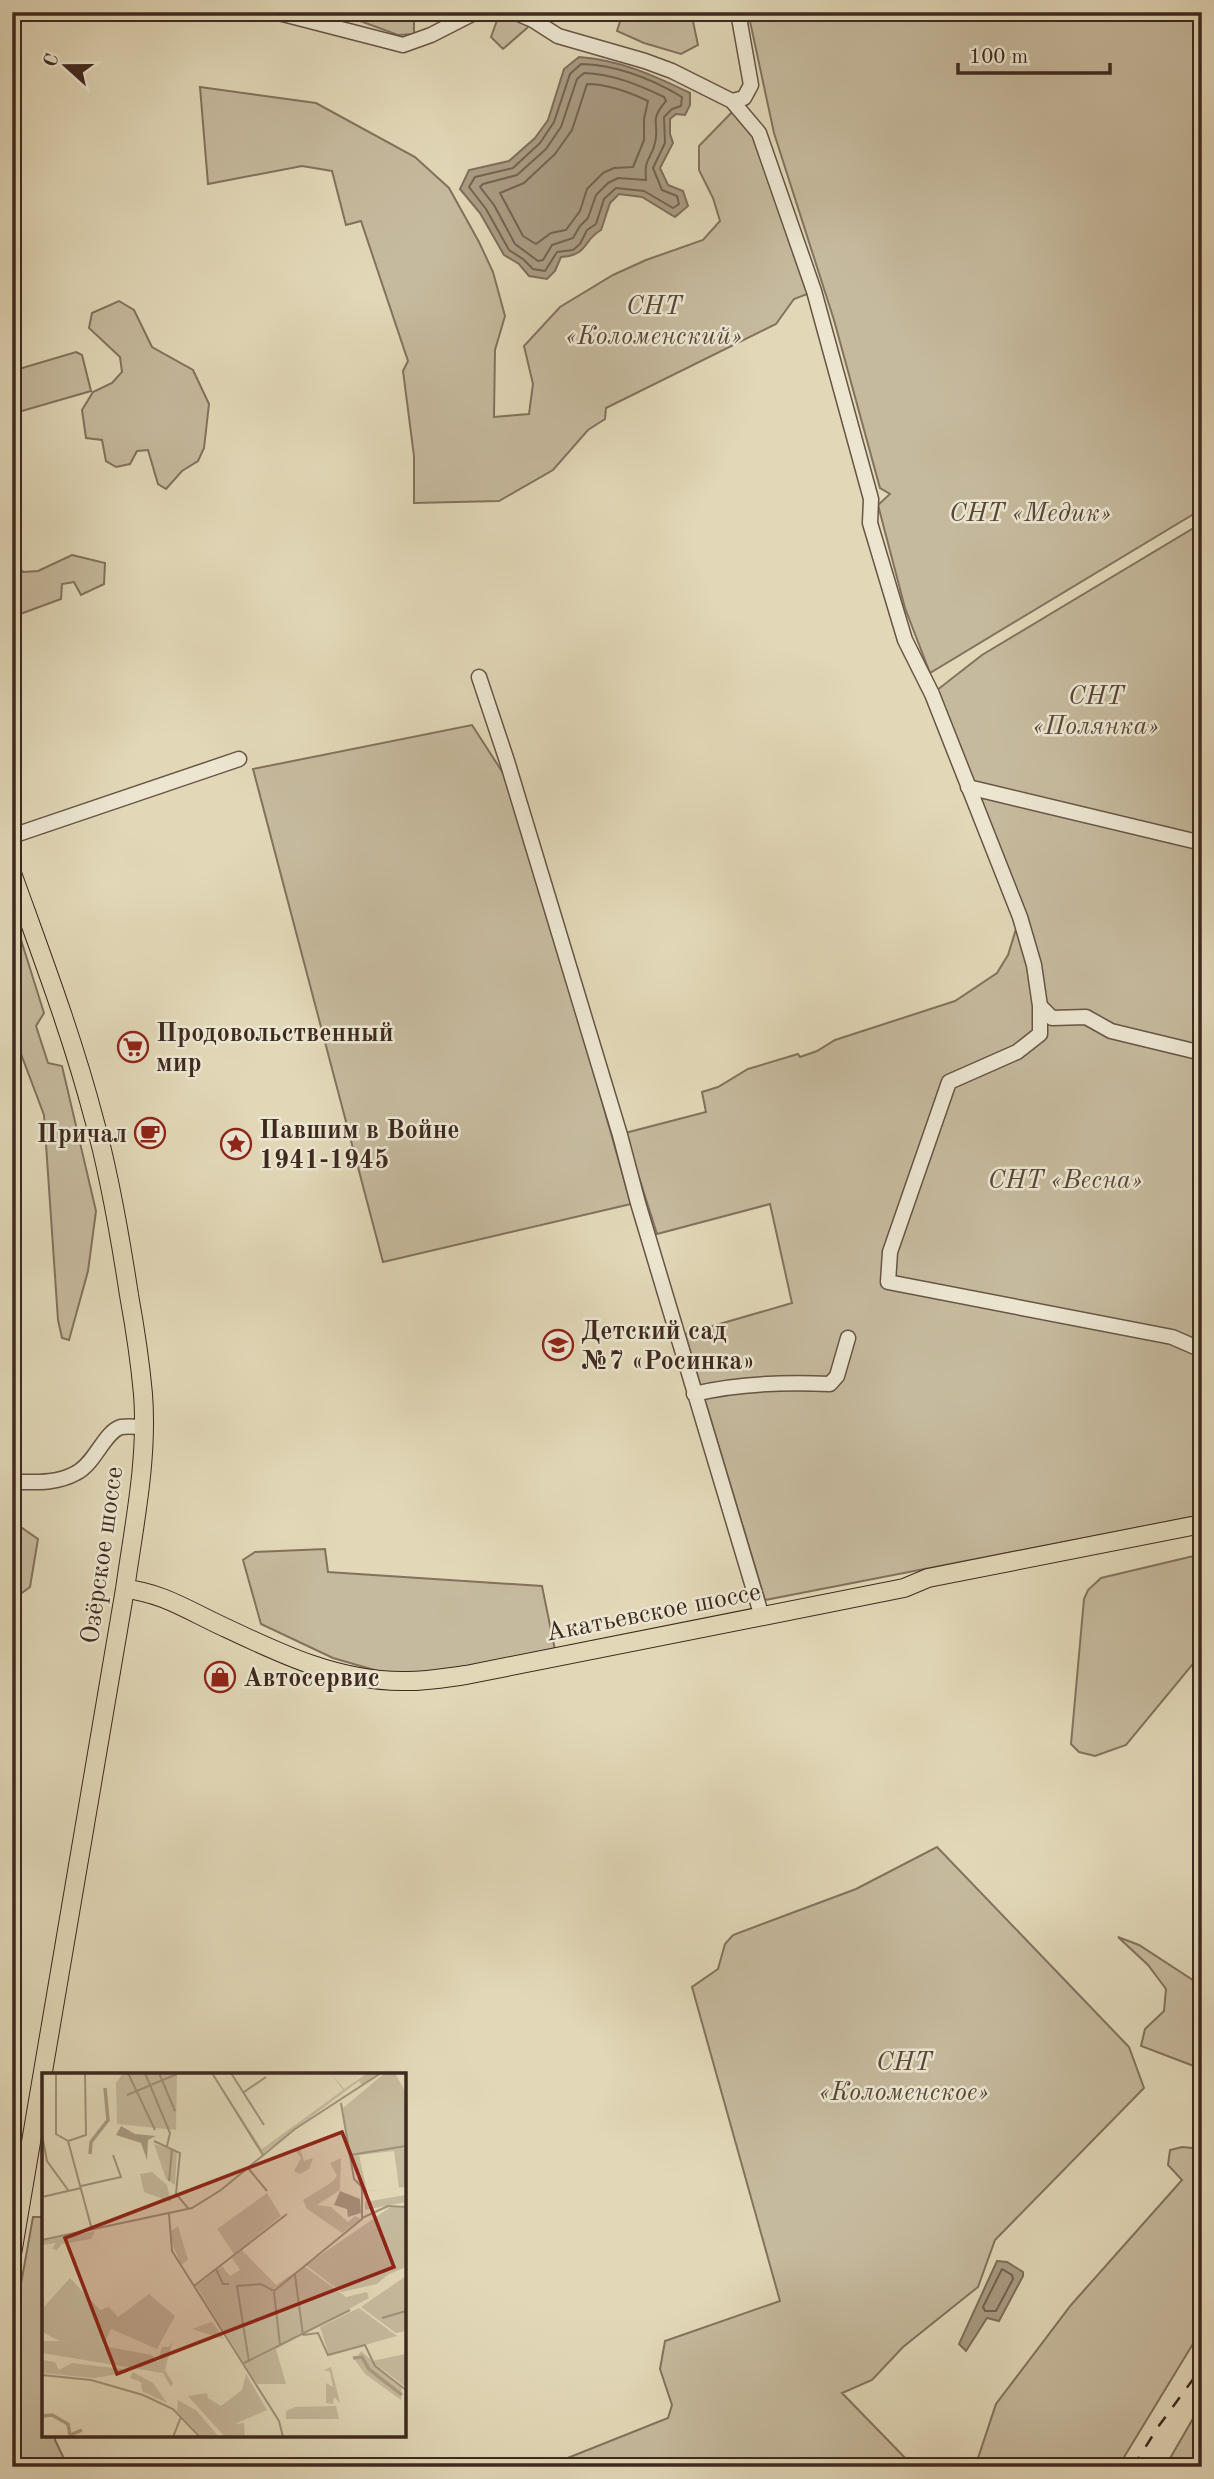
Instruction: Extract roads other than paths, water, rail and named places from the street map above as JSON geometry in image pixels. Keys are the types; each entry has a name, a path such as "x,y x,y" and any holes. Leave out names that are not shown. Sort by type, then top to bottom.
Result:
{"main road":[{"name":"Озёрское шоссе","path":"12,873 69,1037 103,1153 123,1255 143,1395 139,1492 125,1589 42,2073"},
{"name":"Акатьевское шоссе","path":"125,1589 154,1594 265,1647 321,1668 351,1676 401,1681 466,1675 762,1617 904,1588 928,1578 1202,1524"},
{"name":"Озёрское шоссе","path":"13,2245 42,2075"}],"street":[{"path":"275,12 403,45 431,35 476,12"},
{"path":"514,12 558,36 654,64 732,101 759,133 814,291 870,499 870,523 895,611 905,640 932,694 1020,916 1034,965 1040,1006 1040,1034 1017,1052 949,1082 890,1252 888,1282 1172,1337 1202,1350"},
{"path":"732,101 744,98 751,85 738,12"},
{"path":"479,677 622,1142 694,1394 762,1617"},
{"path":"12,836 239,759"},
{"path":"968,787 1202,844"},
{"path":"1040,1006 1052,1018 1086,1017 1111,1031 1202,1053"},
{"path":"694,1394 716,1388 775,1382 830,1384 837,1376 848,1338"},
{"path":"12,1482 53,1481 76,1473 91,1462 109,1436 120,1427 143,1427"}],"water":[{"path":"579,57 636,69 690,93 690,105 685,115 676,114 670,119 673,143 660,168 668,185 683,191 688,206 675,217 642,197 619,194 610,203 601,230 581,250 561,257 555,271 547,279 529,276 519,264 504,255 480,213 460,189 469,170 509,161 535,138 548,120 564,69"},
{"path":"997,2261 1007,2262 1023,2272 1023,2276 999,2321 987,2318 966,2351 959,2344"}],"railway":[{"path":"1133,2467 1158,2427 1202,2367"}],"place":[{"name":"Продовольственный мир","path":"133,1047"},
{"name":"Причал","path":"150,1133"},
{"name":"Павшим в Войне 1941-1945","path":"236,1144"},
{"name":"Детский сад №7 «Росинка»","path":"558,1345"},
{"name":"Автосервис","path":"220,1677"}],"park label":[{"name":"СНТ «Коломенский»","path":"654,320"},
{"name":"СНТ «Медик»","path":"1030,512"},
{"name":"СНТ «Полянка»","path":"1096,710"},
{"name":"СНТ «Весна»","path":"1065,1179"},
{"name":"СНТ «Коломенское»","path":"904,2076"}]}
